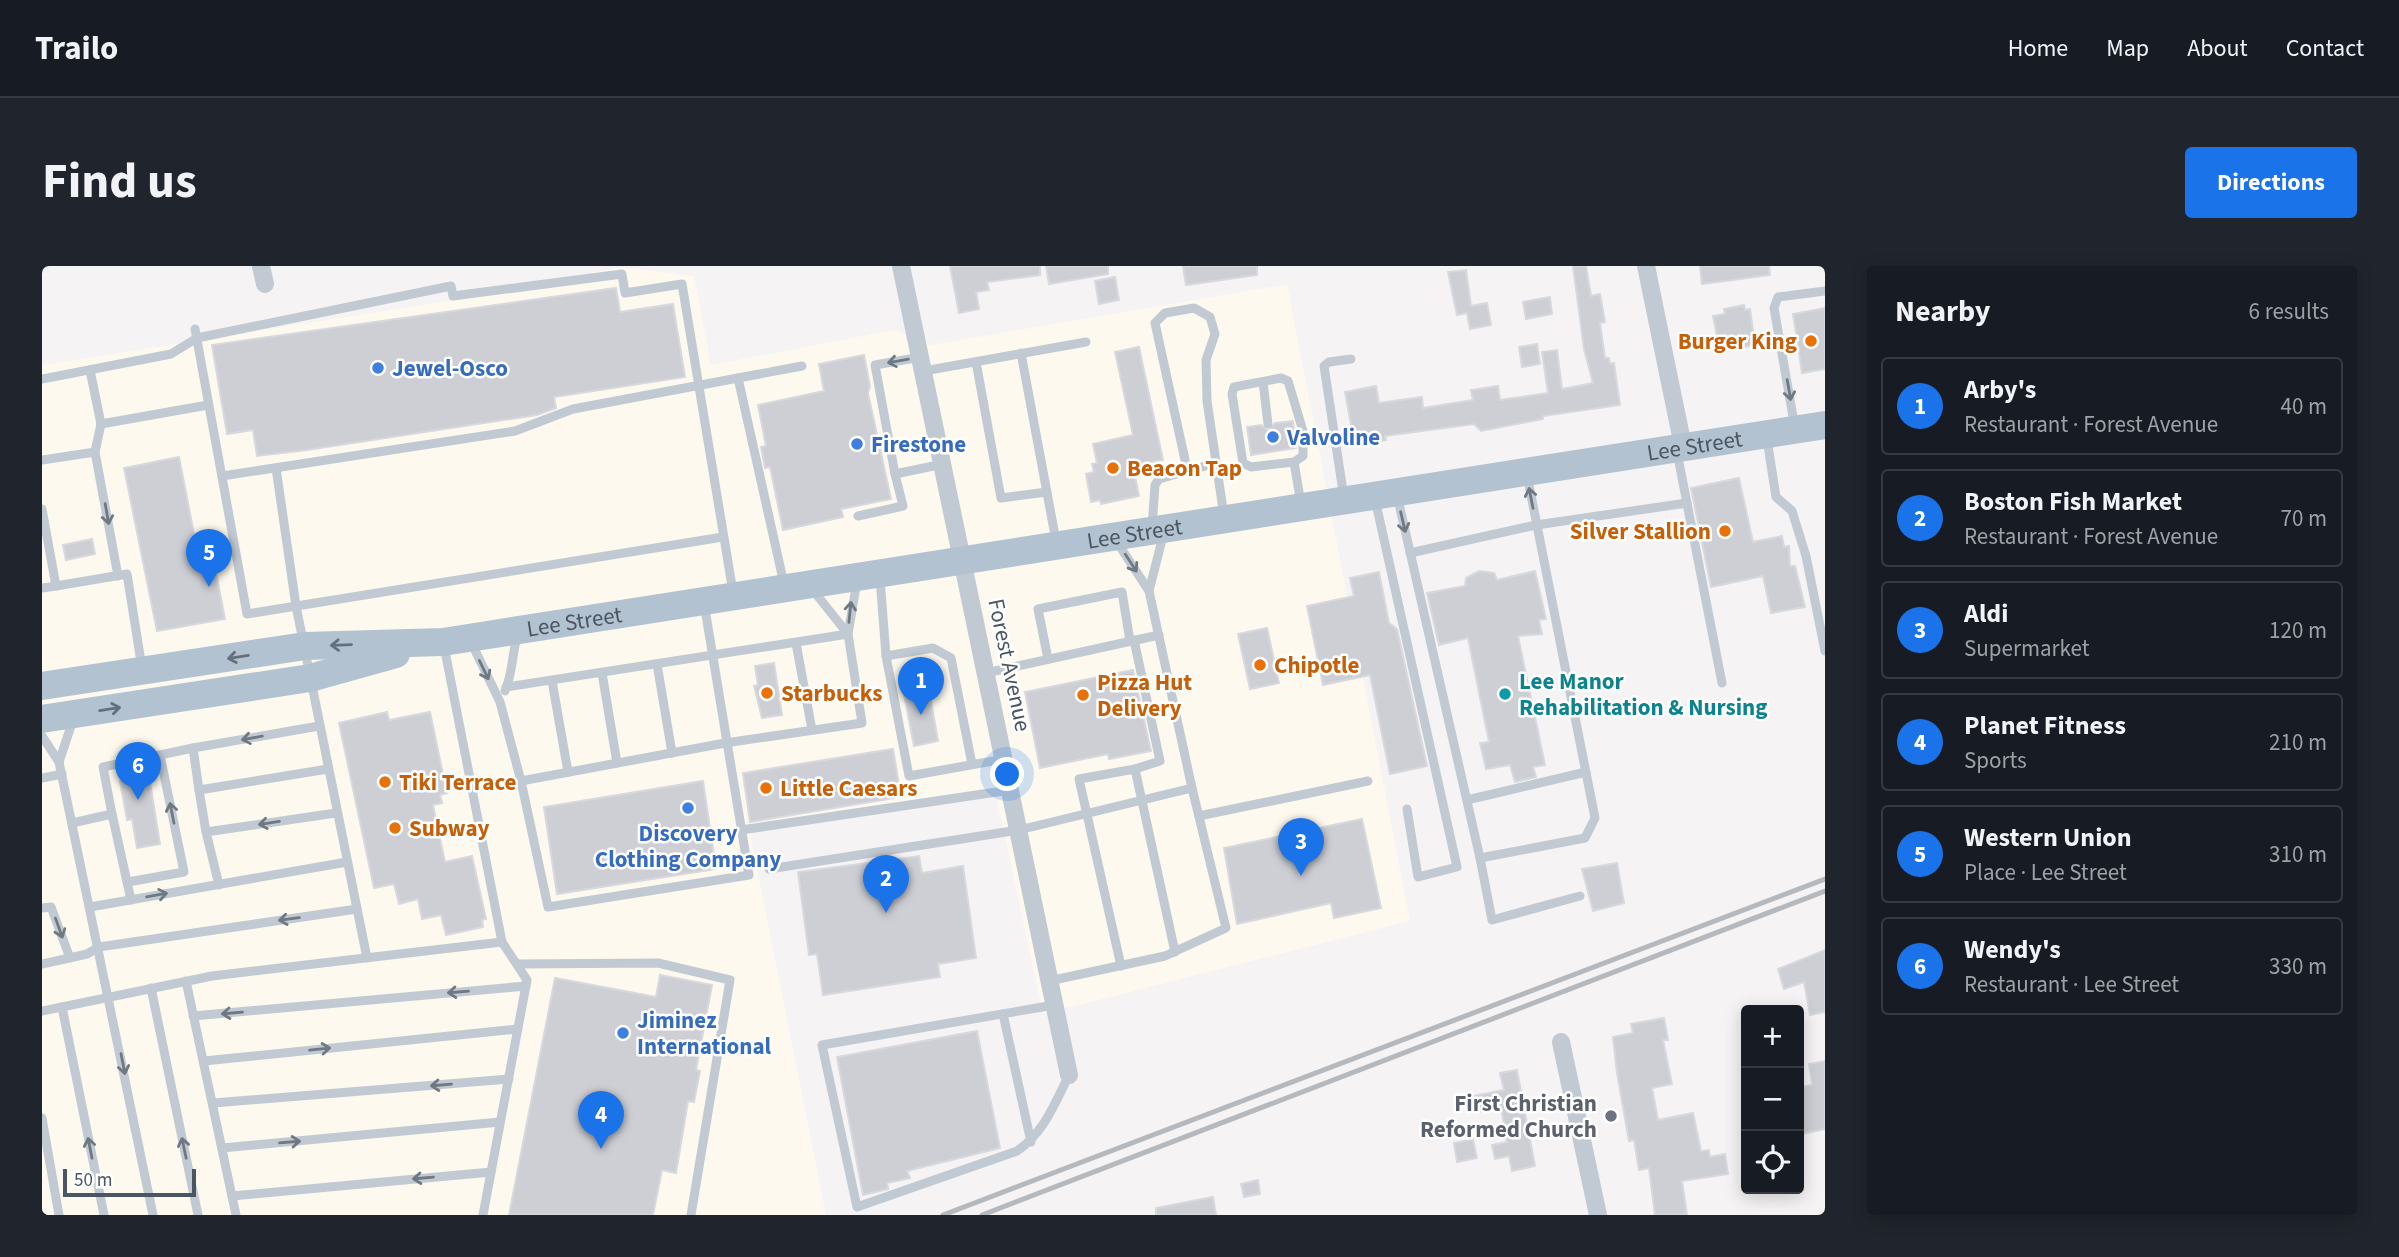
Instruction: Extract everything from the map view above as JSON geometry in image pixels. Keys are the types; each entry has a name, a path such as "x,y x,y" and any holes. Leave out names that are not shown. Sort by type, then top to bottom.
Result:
{"main road":[{"name":"Lee Street","path":"42,719 310,678 455,640 1825,425"},
{"name":"Lee Street","path":"42,686 305,646 455,640"}],"street":[{"name":"Forest Avenue","path":"901,266 1069,1075"},
{"path":"1646,266 1680,446"},
{"path":"1561,1042 1598,1215"}],"lane":[{"path":"42,379 171,354 196,333 451,286 453,296 622,274 625,293 682,284 734,597"},
{"path":"1796,429 1774,308 1778,297 1825,291"},
{"path":"1187,468 1155,323 1164,313 1183,308 1203,312 1213,326 1214,343 1206,359 1207,401 1224,518"},
{"path":"196,333 247,614 723,537"},
{"path":"858,516 902,506 875,365 976,362 1086,342"},
{"path":"1021,354 1056,544"},
{"path":"1344,499 1324,366 1329,362 1351,359"},
{"path":"976,362 1001,498 1047,492"},
{"path":"222,476 515,431 573,410 802,366"},
{"path":"90,370 101,424 95,452 118,576"},
{"path":"738,378 797,587 848,634"},
{"path":"1285,378 1288,381 1304,444 1303,456 1294,462 1251,467 1244,463 1232,394 1234,387 1263,382 1285,378"},
{"path":"1263,382 1268,424"},
{"path":"101,424 208,405"},
{"path":"1766,433 1776,497 1792,510 1806,556 1825,651"},
{"path":"1680,446 1687,503 1722,683"},
{"path":"42,460 95,452"},
{"path":"1271,452 1272,464"},
{"path":"1294,462 1302,505"},
{"path":"1049,981 1175,952 1226,928 1149,591 1159,528 1155,485 1164,475 1216,463"},
{"path":"895,474 943,464"},
{"path":"276,468 296,606 367,958"},
{"path":"1480,858 1586,838 1595,818 1526,470"},
{"path":"1385,492 1410,553 1492,920 1580,896"},
{"path":"1385,492 1457,867 1418,877 1407,808"},
{"path":"1410,553 1536,525 1687,503"},
{"path":"42,509 56,586"},
{"path":"1111,535 1149,591"},
{"path":"42,588 127,574 143,671"},
{"path":"521,781 725,743 862,723 848,634 852,596 869,574"},
{"path":"869,574 909,776 1004,759"},
{"path":"1048,659 1038,609 1122,592 1160,761 1135,769 1079,779 1121,966"},
{"path":"455,640 499,702 521,781 548,907 749,875 725,743 704,603"},
{"path":"499,702 506,687 519,630"},
{"path":"506,687 848,634"},
{"path":"986,673 1158,635"},
{"path":"455,640 502,942 527,980 483,1215"},
{"path":"796,643 812,730"},
{"path":"886,656 933,648 951,658 972,764"},
{"path":"657,664 672,753"},
{"path":"601,673 617,763"},
{"path":"552,681 568,772"},
{"path":"59,762 75,715"},
{"path":"131,900 103,767 319,726"},
{"path":"42,736 59,762 62,774 153,1215"},
{"path":"193,748 206,832 219,885"},
{"path":"128,882 184,872 160,755"},
{"path":"199,790 328,769"},
{"path":"1135,769 1175,952"},
{"path":"1467,800 1586,772"},
{"path":"42,778 62,774"},
{"path":"1199,816 1368,780"},
{"path":"769,869 1018,830 1192,788"},
{"path":"741,831 1010,790"},
{"path":"206,832 336,813"},
{"path":"72,823 112,814"},
{"path":"90,907 347,862"},
{"path":"42,908 51,906 70,958"},
{"path":"42,964 70,958 99,947 357,909"},
{"path":"42,1011 186,981 502,942"},
{"path":"517,964 658,963 730,980 691,1215"},
{"path":"186,981 236,1215"},
{"path":"193,1016 526,986"},
{"path":"151,988 198,1215"},
{"path":"1054,1005 822,1045 857,1207 996,1160 1031,1142 1044,1125 1069,1075"},
{"path":"62,1007 104,1215"},
{"path":"1003,1014 1031,1142"},
{"path":"204,1061 518,1029"},
{"path":"213,1103 509,1079"},
{"path":"42,1118 59,1215"},
{"path":"222,1148 500,1122"},
{"path":"232,1196 491,1172"}],"shaded area":[{"path":"622,267 694,276 711,365 894,330 931,345 1287,284 1410,921 1043,1014 996,795 750,833 826,1215 42,1215 42,365 441,302"}],"building":[{"path":"950,266 1040,266 1040,275 987,282 989,290 976,292 979,309 959,313"},
{"path":"1046,266 1108,266 1108,274 1049,284"},
{"path":"1183,266 1257,266 1257,275 1186,285"},
{"path":"1573,266 1586,266 1591,296 1600,294 1605,322 1600,323 1605,358 1609,358 1610,364 1614,363 1620,405 1543,416 1543,419 1481,431 1474,424 1385,436 1386,440 1355,446 1345,392 1376,386 1379,403 1422,397 1423,408 1473,400 1471,390 1498,386 1500,400 1548,393 1542,352 1557,350 1562,389 1593,383 1584,349"},
{"path":"1700,266 1769,266 1770,275 1702,284"},
{"path":"1466,270 1471,306 1487,303 1491,325 1470,329 1467,313 1457,315 1448,272"},
{"path":"1115,277 1119,300 1099,304 1095,281"},
{"name":"Jewel-Osco","path":"616,288 620,312 673,304 685,377 554,397 556,408 537,415 307,450 257,456 253,430 227,434 212,345"},
{"path":"1550,297 1552,314 1526,319 1523,302"},
{"path":"1744,305 1745,310 1750,309 1755,345 1720,352 1713,316 1725,314 1724,309"},
{"name":"Burger King","path":"1825,308 1825,369 1802,373 1793,314"},
{"path":"1537,344 1540,364 1522,367 1519,347"},
{"path":"1139,347 1163,460 1133,466 1139,496 1101,504 1100,500 1091,502 1086,474 1094,472 1092,464 1097,463 1093,444 1133,435 1115,352"},
{"path":"864,355 870,386 868,393 891,499 841,509 843,517 783,530 770,467 765,468 761,447 766,446 758,405 824,391 819,364"},
{"name":"Valvoline","path":"1293,421 1296,448 1251,455 1247,427 1261,425 1269,431 1275,423"},
{"path":"179,457 198,554 212,552 225,619 157,631 124,468"},
{"name":"Silver Stallion","path":"1739,478 1753,542 1782,536 1784,547 1789,546 1790,566 1795,566 1805,607 1771,613 1763,576 1711,587 1691,488"},
{"path":"92,539 95,554 66,560 63,545"},
{"name":"Lee Manor Rehabilitation & Nursing","path":"1479,571 1494,573 1497,580 1535,571 1546,619 1539,620 1542,634 1518,636 1545,765 1533,767 1536,777 1515,782 1510,765 1486,769 1480,743 1489,742 1468,638 1439,645 1427,593 1465,586 1466,578"},
{"path":"1379,572 1389,623 1397,629 1427,766 1390,774 1370,675 1323,685 1307,606 1354,596 1350,578"},
{"name":"Chipotle","path":"1267,628 1279,683 1250,689 1238,634"},
{"name":"Starbucks","path":"774,663 782,715 762,718 754,686 758,685 755,666"},
{"path":"1133,670 1151,751 1109,759 1108,754 1040,768 1025,692"},
{"path":"923,682 928,684 938,741 914,746 903,689"},
{"path":"387,712 389,720 430,712 447,793 440,795 442,803 433,805 445,862 472,856 486,919 482,920 483,927 446,935 441,915 422,919 418,899 399,904 394,884 374,888 339,723"},
{"path":"893,749 901,797 750,822 743,773"},
{"path":"149,776 160,844 137,848 132,819 127,820 120,781"},
{"path":"703,781 716,869 557,894 544,807"},
{"path":"1362,819 1381,908 1334,918 1331,903 1237,924 1224,848"},
{"path":"919,856 922,873 963,866 976,958 938,964 940,977 823,995 817,954 809,955 798,872"},
{"path":"1617,863 1624,903 1593,911 1582,869"},
{"path":"1825,950 1825,1012 1810,1015 1804,982 1784,989 1778,969"},
{"path":"660,975 712,985 696,1070 700,1071 694,1102 688,1101 676,1173 662,1170 653,1215 509,1215 555,978 656,997"},
{"path":"1664,1018 1668,1040 1663,1040 1672,1084 1652,1088 1658,1120 1693,1113 1701,1151 1709,1150 1710,1157 1725,1154 1728,1174 1682,1181 1687,1215 1655,1215 1649,1168 1639,1170 1634,1140 1629,1141 1617,1073 1613,1037 1633,1033 1631,1024"},
{"path":"977,1031 1000,1148 907,1171 910,1178 887,1183 888,1189 863,1195 837,1057"},
{"path":"1825,1061 1825,1129 1804,1134 1804,1086 1812,1085 1809,1064"},
{"path":"1517,1070 1535,1166 1512,1171 1509,1156 1495,1159 1492,1145 1507,1142 1501,1107 1476,1112 1473,1096 1504,1090 1500,1073"},
{"path":"1473,1139 1477,1158 1457,1162 1454,1143"},
{"path":"1258,1180 1260,1194 1244,1197 1241,1184"},
{"path":"1213,1197 1216,1215 1156,1215 1156,1208"}],"railway":[{"path":"943,1215 1825,879"},
{"path":"982,1215 1825,891"}],"place":[{"name":"Burger King","path":"1811,341"},
{"name":"Jewel-Osco","path":"378,368"},
{"name":"Valvoline","path":"1273,437"},
{"name":"Firestone","path":"857,444"},
{"name":"Beacon Tap","path":"1113,468"},
{"name":"Silver Stallion","path":"1725,531"},
{"name":"Western Union","path":"209,587"},
{"name":"Chipotle","path":"1260,665"},
{"name":"Starbucks","path":"767,693"},
{"name":"Lee Manor Rehabilitation & Nursing","path":"1505,694"},
{"name":"Pizza Hut Delivery","path":"1083,695"},
{"name":"Arby's","path":"921,715"},
{"name":"Tiki Terrace","path":"385,782"},
{"name":"Little Caesars","path":"766,788"},
{"name":"Wendy's","path":"138,800"},
{"name":"Discovery Clothing Company","path":"688,808"},
{"name":"Subway","path":"395,828"},
{"name":"Aldi","path":"1301,876"},
{"name":"Boston Fish Market","path":"886,913"},
{"name":"Jiminez International","path":"623,1033"},
{"name":"First Christian Reformed Church","path":"1611,1116"},
{"name":"Planet Fitness","path":"601,1149"}]}
